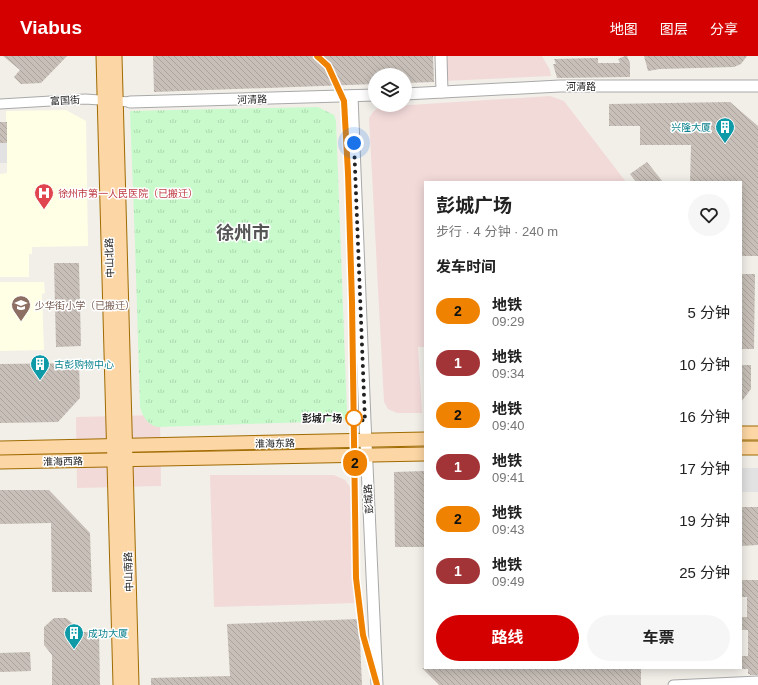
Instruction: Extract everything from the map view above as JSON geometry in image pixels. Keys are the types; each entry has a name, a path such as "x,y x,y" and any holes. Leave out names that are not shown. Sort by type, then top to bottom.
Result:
{"main road":[{"name":"中山北路","path":"102,56 110,100"},
{"name":"中山北路","path":"115,56 110,100 119,460"},
{"path":"742,433 758,432"},
{"name":"淮海东路","path":"119,446 424,439"},
{"name":"淮海西路","path":"0,448 119,446"},
{"path":"742,448 758,448"},
{"name":"淮海东路","path":"119,460 424,454"},
{"name":"淮海西路","path":"0,462 119,460"},
{"name":"中山南路","path":"119,460 120,685"},
{"name":"中山南路","path":"119,460 132,685"}],"street":[{"path":"441,56 442,92"},
{"name":"河清路","path":"412,94 560,86 758,86"},
{"name":"河清路","path":"130,102 368,95"},
{"name":"彭城路","path":"352,96 366,455 377,685"},
{"name":"富国街","path":"0,104 85,99 130,102"},
{"path":"672,685 758,681"}],"shaded area":[{"path":"443,56 542,56 550,70 551,76 444,81"},
{"path":"550,96 564,101 625,181 424,181 424,347 418,347 422,413 397,413 388,409 384,402 369,118 373,112 412,112 412,105"},
{"name":"徐州市第一人民医院（已搬迁）","path":"66,110 86,121 88,246 32,247 32,254 29,254 29,277 0,277 0,174 7,173 6,111"},
{"path":"0,143 7,143 7,163 0,163"},
{"name":"少华街小学（已搬迁）","path":"0,282 44,282 45,293 42,294 44,350 0,351"},
{"path":"160,415 161,486 77,488 76,417"},
{"path":"742,468 758,468 758,492 742,492"},
{"path":"210,475 334,475 345,480 350,487 357,603 214,607"}],"green space":[{"name":"彭城广场","path":"318,107 334,115 336,121 347,414 343,421 154,426 146,420 140,407 130,111"}],"building":[{"path":"3,56 67,56 41,83 21,84 14,77 20,70"},
{"path":"153,56 433,56 434,82 412,83 412,68 368,68 368,84 154,92"},
{"path":"627,56 630,63 630,77 557,78 553,64 556,64 554,59 598,58 598,63 620,63 618,59"},
{"path":"644,56 747,56 741,64 734,67 660,69 648,71"},
{"path":"730,102 758,126 758,256 742,256 742,181 690,181 691,145 640,145 640,126 609,126 609,104"},
{"path":"0,122 7,122 7,143 0,143"},
{"path":"647,162 662,181 635,181 630,174"},
{"path":"54,263 79,263 81,346 56,347"},
{"path":"742,274 755,274 754,349 742,349"},
{"name":"古彭购物中心","path":"79,363 80,398 58,422 0,423 0,364"},
{"path":"742,365 751,365 751,389 742,401"},
{"path":"424,471 424,547 395,547 394,472"},
{"path":"0,490 49,490 90,533 92,592 52,592 51,523 0,524"},
{"path":"742,507 758,507 758,545 742,546"},
{"path":"742,580 758,580 758,675 750,675 748,674 748,669 742,669 742,656 748,656 748,630 742,630 742,617 747,617 747,597 742,597"},
{"name":"成功大厦","path":"54,618 66,618 83,632 99,632 100,685 52,685 52,655 44,645 44,627"},
{"path":"359,619 362,685 151,685 151,678 230,676 227,624"},
{"path":"30,652 31,671 0,672 0,653"},
{"path":"422,668 641,669 641,685 439,685"}],"metro line":[{"name":"2","path":"317,56 328,66 344,101 352,302 356,578 363,635 377,685"}],"place":[{"name":"兴隆大厦","path":"725,144"},
{"name":"徐州市第一人民医院（已搬迁）","path":"44,210"},
{"name":"少华街小学（已搬迁）","path":"21,322"},
{"name":"古彭购物中心","path":"40,381"},
{"name":"彭城广场","path":"354,418"},
{"name":"成功大厦","path":"74,650"}],"district":[{"name":"徐州市","path":"243,233"}],"route":[{"path":"354,143 365,421 354,418"}]}
